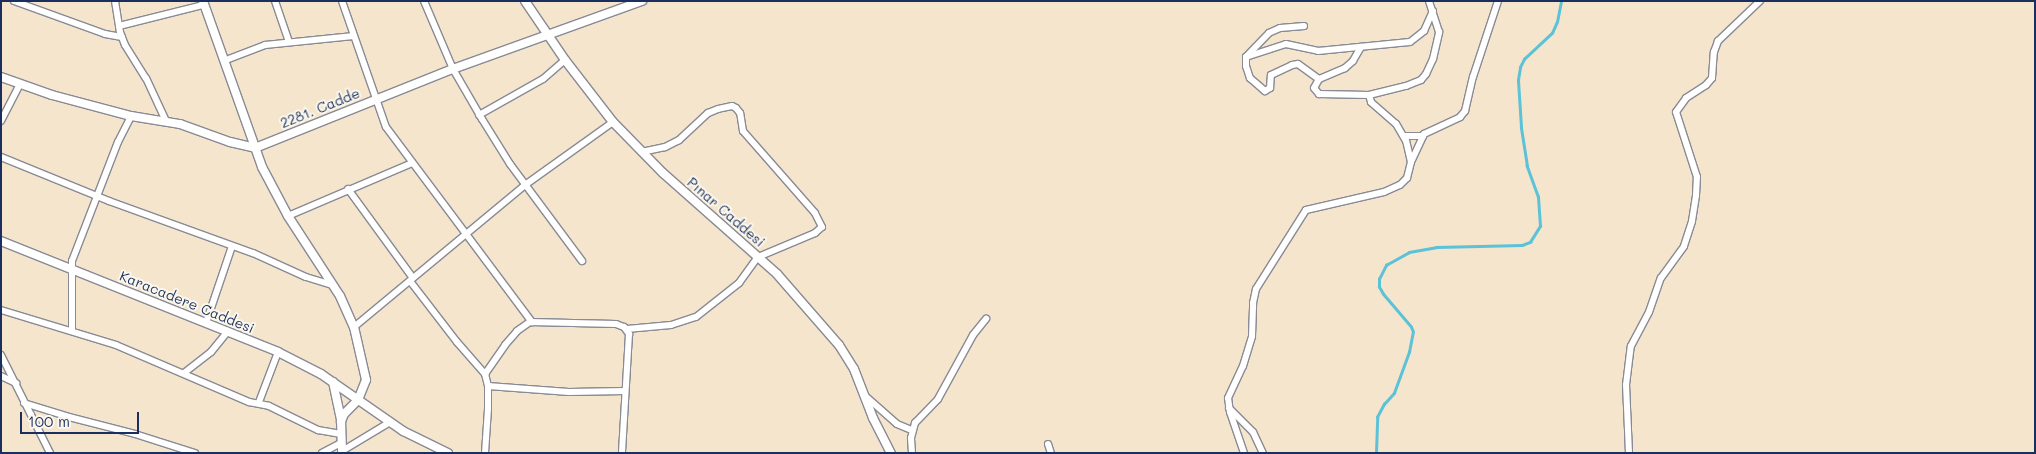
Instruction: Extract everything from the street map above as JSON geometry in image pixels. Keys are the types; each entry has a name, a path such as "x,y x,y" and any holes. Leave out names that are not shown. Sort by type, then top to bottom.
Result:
{"street":[{"path":"14,1 105,34 122,37"},
{"path":"115,1 122,37 130,56 146,78 166,121"},
{"path":"275,1 290,42"},
{"path":"342,1 386,126 532,322"},
{"path":"424,1 453,69 479,115 525,185 582,261"},
{"name":"Pınar Caddesi","path":"525,1 612,122 663,173 795,291 839,345 854,369 891,453"},
{"name":"2281. Cadde","path":"255,148 453,69 642,1"},
{"path":"1361,47 1345,68 1319,79 1314,88 1319,94 1369,95 1406,86 1420,80 1426,74 1433,59 1439,32 1429,1"},
{"path":"1244,453 1229,408 1230,393 1243,366 1252,336 1252,303 1256,288 1283,249 1300,217 1310,209 1337,205 1394,188 1407,178 1411,162 1423,136 1428,131 1460,117 1465,111 1472,77 1498,1"},
{"path":"1629,453 1626,385 1631,346 1650,312 1661,278 1684,246 1692,222 1696,195 1697,177 1676,112 1686,98 1706,85 1712,78 1714,52 1718,41 1760,1"},
{"path":"119,26 203,3 226,60 255,148 274,193 333,285 347,309 354,327 366,380 358,400 344,414 340,434 342,449"},
{"path":"1246,57 1286,44 1318,51 1414,40 1424,32 1433,11"},
{"path":"1246,57 1273,30 1304,26"},
{"path":"226,60 265,45 354,36"},
{"path":"1246,57 1248,73 1263,91 1270,88 1270,78 1273,74 1292,65 1298,64 1319,79"},
{"path":"479,115 542,79 566,60"},
{"path":"1,77 131,116 166,121 255,148"},
{"path":"1,121 20,84"},
{"path":"1369,95 1371,102 1394,122 1404,136 1411,162"},
{"path":"485,374 504,345 517,331 532,322 616,324 627,329 671,325 696,317 739,283 758,257 820,230 822,224 792,184 742,131 740,113 732,106 708,113 679,140 665,147 642,152"},
{"path":"72,331 71,268 96,196 131,116"},
{"path":"354,327 468,235 525,185 612,122"},
{"path":"1404,136 1423,136"},
{"path":"1,157 96,196 333,285"},
{"path":"288,216 412,162"},
{"path":"348,189 457,342 485,374 488,386 485,453"},
{"name":"Karacadere Caddesi","path":"1,241 278,352 333,382 390,422 448,453"},
{"path":"206,322 232,246"},
{"path":"1,310 116,345 250,402 259,402 318,430 340,434"},
{"path":"912,453 912,430 915,424 941,394 970,340 986,319"},
{"path":"622,453 627,329"},
{"path":"184,373 211,352 228,331"},
{"path":"259,402 278,352"},
{"path":"1,355 50,453"},
{"path":"1,376 16,383"},
{"path":"333,382 342,421"},
{"path":"488,386 569,392 625,391"},
{"path":"864,394 897,424 912,430"},
{"path":"24,403 135,434 194,453"},
{"path":"1229,408 1254,432 1263,453"},
{"path":"322,453 342,449 390,422"},
{"path":"1048,444 1051,453"}],"waterway":[{"path":"1376,453 1377,417 1384,404 1394,393 1409,352 1413,332 1379,287 1379,279 1386,265 1409,252 1436,247 1522,245 1530,242 1540,226 1538,197 1527,166 1521,127 1518,80 1520,67 1524,59 1552,33 1557,22 1561,1"}]}
